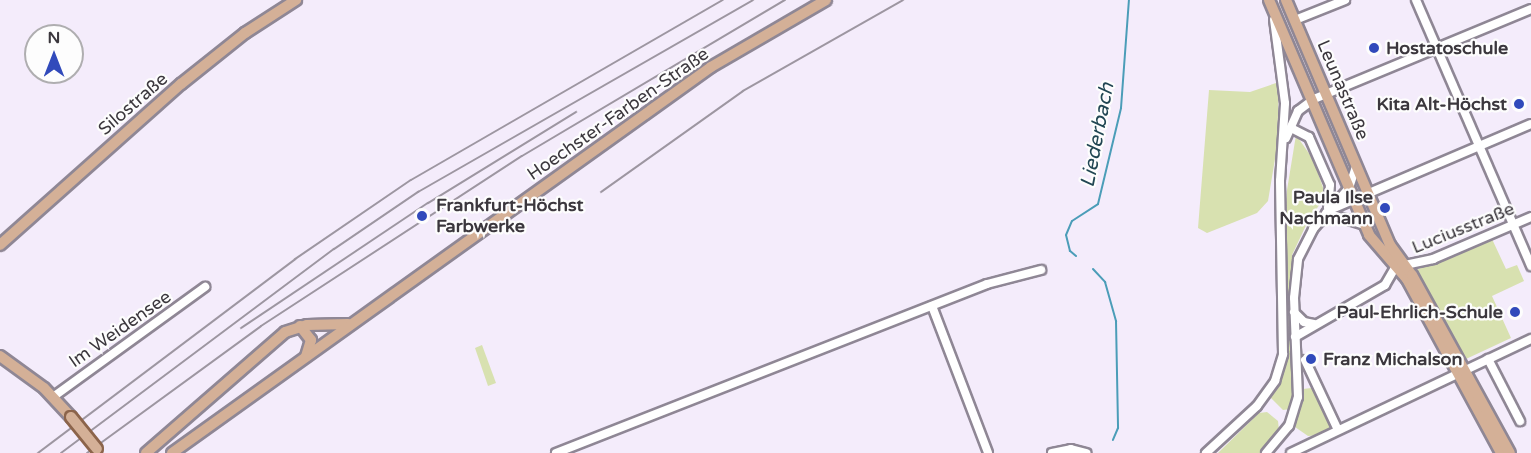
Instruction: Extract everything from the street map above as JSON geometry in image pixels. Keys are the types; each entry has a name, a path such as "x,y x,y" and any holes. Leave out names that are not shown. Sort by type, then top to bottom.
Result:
{"main road":[{"name":"Silostraße","path":"0,245 173,91 245,33 296,0"},
{"name":"Hoechster-Farben-Straße","path":"172,453 711,67 826,0"},
{"name":"Leunastraße","path":"1269,0 1314,99 1374,244 1400,267"},
{"name":"Leunastraße","path":"1286,0 1400,267 1460,373"},
{"path":"146,453 271,342 300,326 353,324"},
{"path":"300,326 311,340 305,358"},
{"path":"0,356 53,397 100,452"},
{"path":"1460,373 1501,453"},
{"path":"1460,373 1510,453"}],"street":[{"path":"1209,451 1257,406 1279,372 1283,346 1280,181 1285,139 1283,72 1269,0"},
{"path":"1295,20 1345,0"},
{"path":"1416,0 1531,266"},
{"path":"1285,139 1298,111 1314,99 1531,8 1528,0"},
{"path":"1326,213 1531,124"},
{"path":"1291,128 1309,137 1330,185 1326,213"},
{"path":"1266,453 1289,426 1296,408 1294,312 1298,259 1326,213 1351,185 1356,165"},
{"name":"Leunastraße","path":"1351,185 1367,194"},
{"path":"1326,213 1365,225"},
{"name":"Luciusstraße","path":"1400,267 1433,259 1531,217"},
{"path":"1295,337 1390,282 1400,267"},
{"path":"556,453 1013,275 1041,270"},
{"name":"Im Weidensee","path":"53,397 205,287"},
{"path":"932,306 988,453"},
{"path":"1294,312 1304,322 1314,324"},
{"path":"1291,453 1531,339"},
{"path":"1488,359 1520,420"},
{"path":"1305,360 1338,430"},
{"path":"1052,453 1071,449 1086,453"}],"green space":[{"path":"1279,82 1277,147 1268,201 1257,213 1207,233 1198,228 1209,90 1250,92"},
{"path":"1296,135 1313,159 1326,196 1309,219 1292,255 1294,391 1291,409 1283,410 1270,397 1282,378 1287,352 1283,252 1287,190"},
{"path":"1492,239 1506,269 1517,265 1524,281 1492,296 1511,338 1466,359 1416,270"},
{"path":"482,345 496,383 488,386 475,348"},
{"path":"1311,388 1316,391 1331,427 1322,435 1308,436 1295,427 1303,389"},
{"path":"1267,412 1278,421 1279,430 1260,453 1218,453 1259,413"}],"waterway":[{"name":"Liederbach","path":"1076,256 1070,251 1066,235 1072,221 1098,204 1121,108 1129,0"},
{"name":"Liederbach","path":"1093,269 1105,282 1116,321 1118,428 1113,440"}],"railway":[{"path":"38,453 295,259 411,180 723,0"},
{"path":"61,453 334,249 418,192 753,0"},
{"path":"87,453 261,326 522,156 785,0"},
{"path":"601,192 743,91 903,0"},
{"path":"241,328 428,203 576,112"}],"place":[{"name":"Hostatoschule","path":"1374,48"},
{"name":"Kita Alt-Höchst","path":"1519,104"},
{"name":"Paula Ilse Nachmann","path":"1385,208"},
{"name":"Frankfurt-Höchst Farbwerke","path":"422,216"},
{"name":"Paul-Ehrlich-Schule","path":"1515,312"},
{"name":"Franz Michalson","path":"1311,359"}]}
